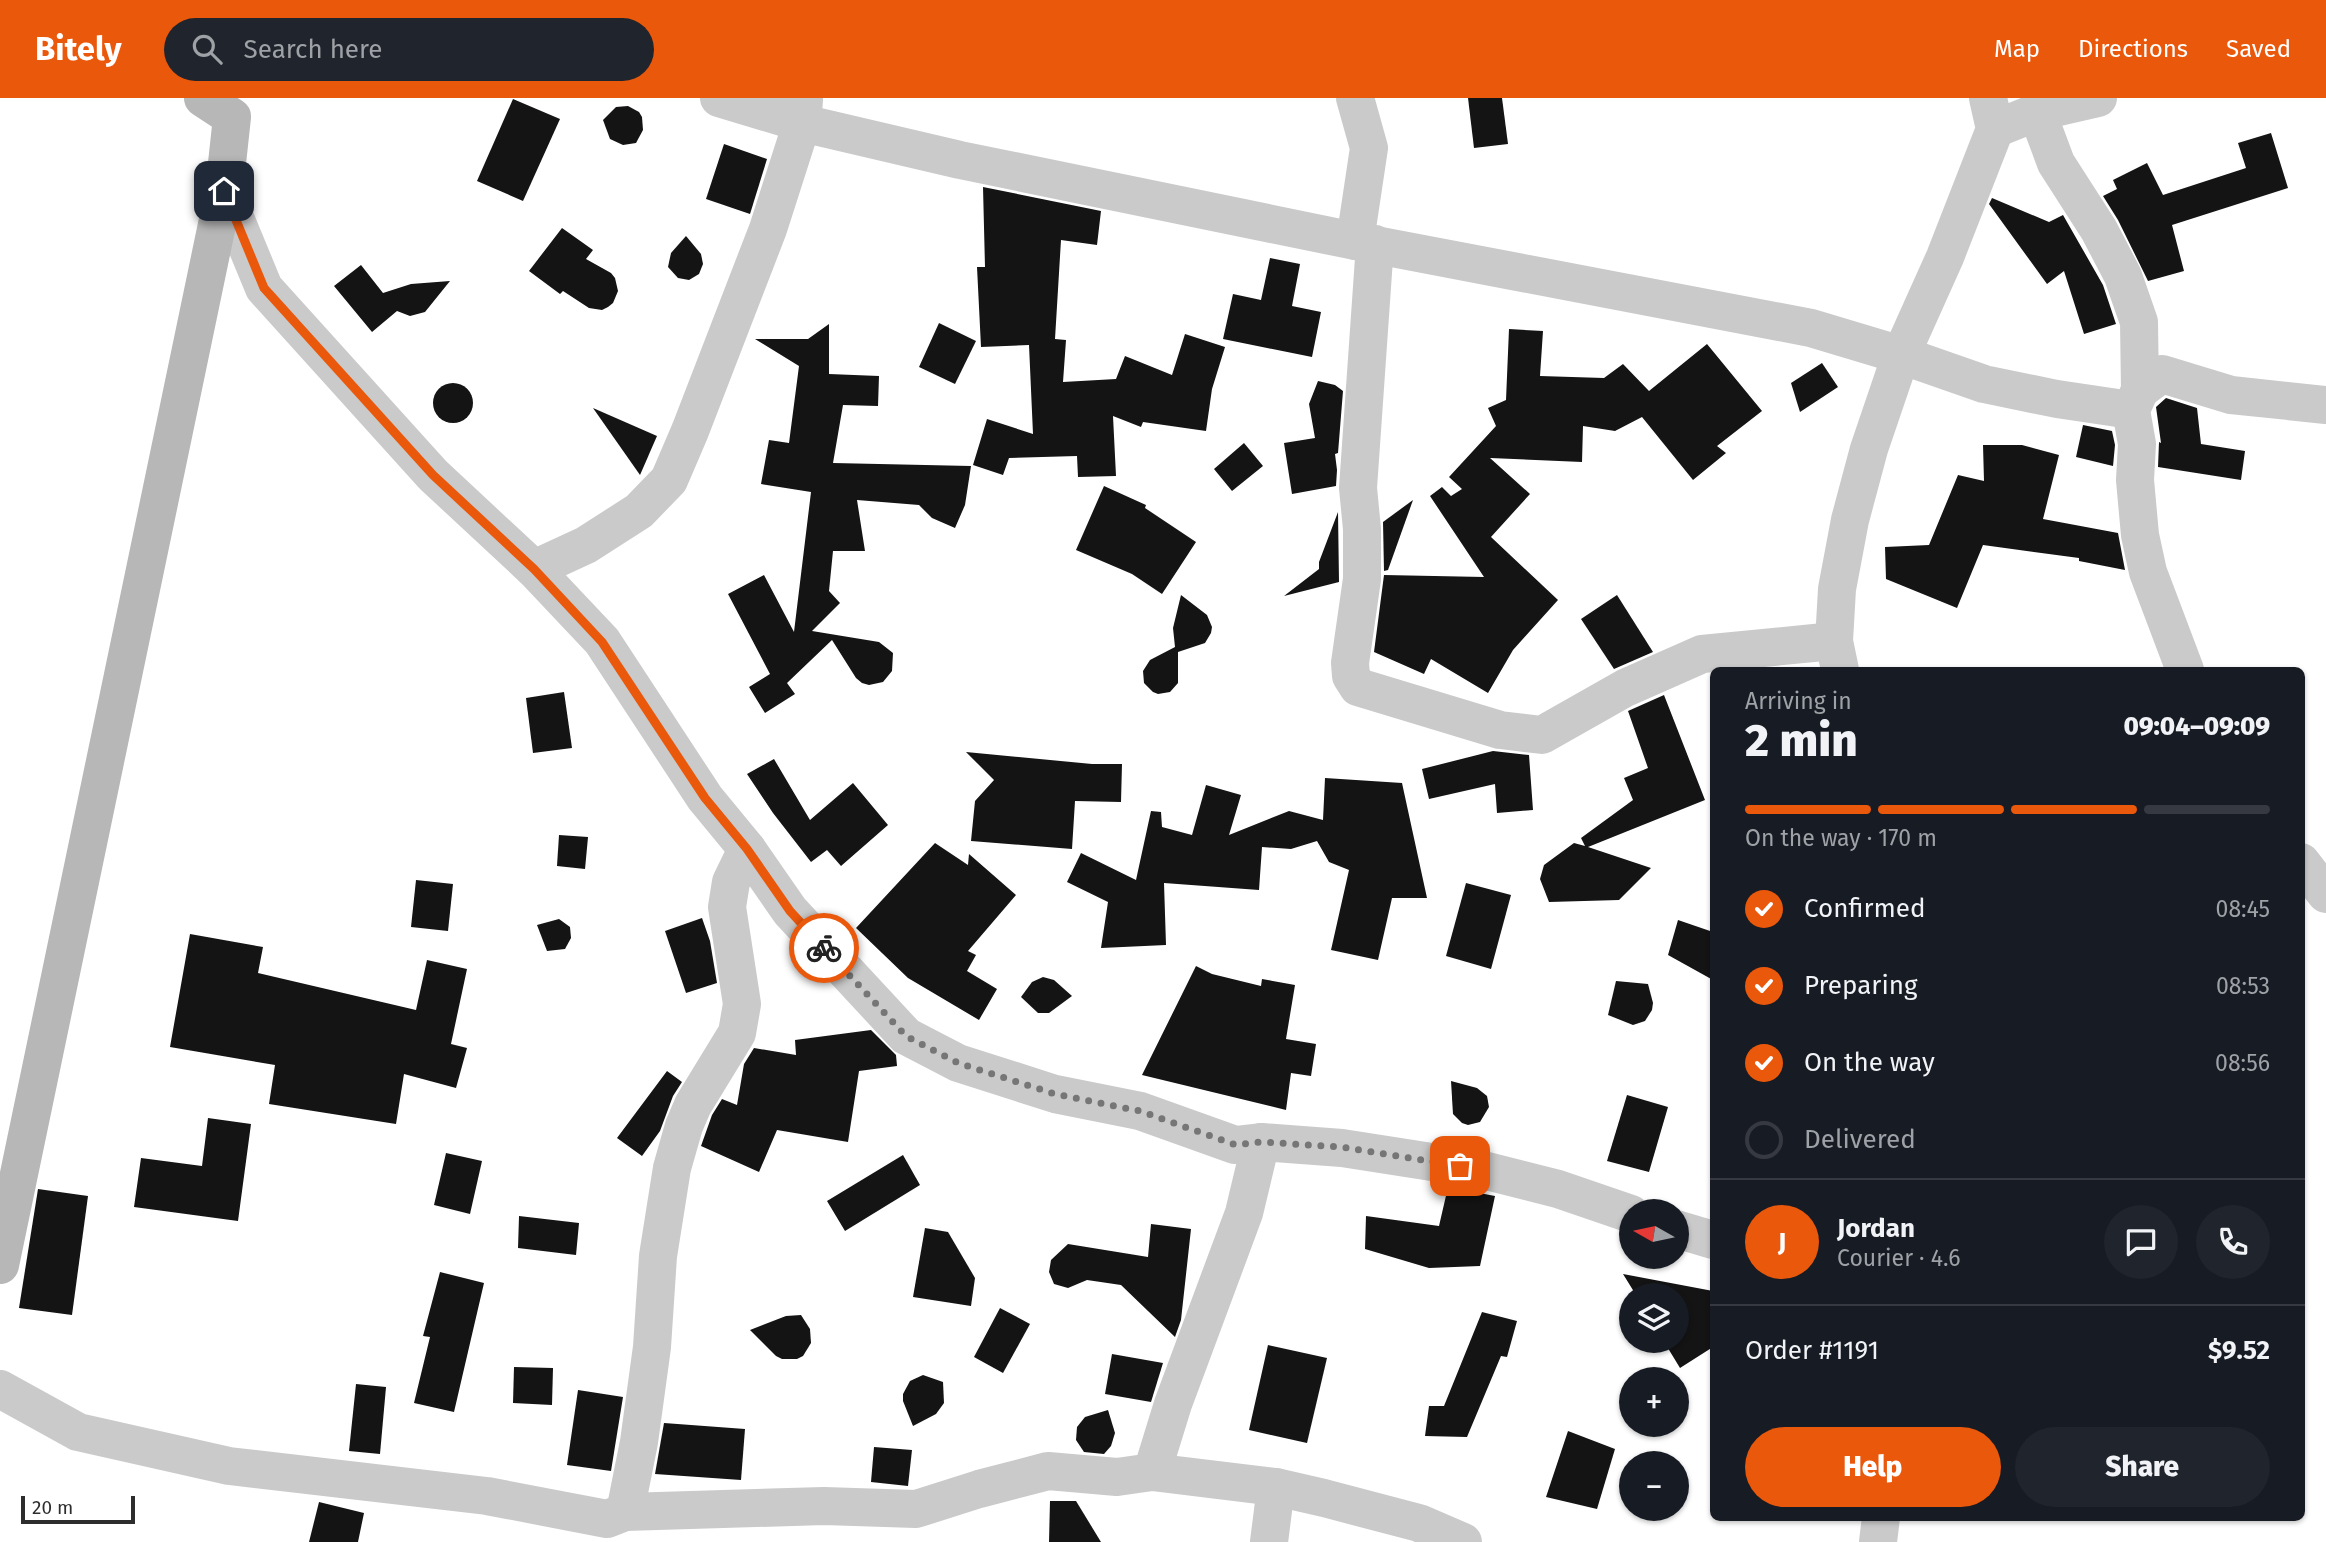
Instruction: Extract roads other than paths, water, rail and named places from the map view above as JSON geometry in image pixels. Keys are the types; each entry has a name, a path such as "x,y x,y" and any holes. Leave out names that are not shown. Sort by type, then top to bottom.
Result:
{"main road":[{"path":"0,1265 224,191 222,104"}],"street":[{"path":"719,98 803,111 960,160 1365,243 1811,328 1984,384 2057,399 2136,400 2162,374 2231,395 2326,405"},
{"path":"1355,98 1369,148 1358,488 1362,529 1362,579 1350,676 1358,687 1500,730 1542,735 1625,688 1702,654 1837,655 1837,589 1850,520 1869,449 1901,355 1945,257 1992,113 2037,112 2098,98"},
{"path":"534,569 586,545 639,511 668,480 690,431 768,229 803,111"},
{"path":"2037,112 2056,163 2099,230 2123,276 2139,322 2135,480 2140,535 2148,572 2184,667"},
{"path":"224,191 264,288 433,475 534,569 602,642 705,798 747,849 790,911 906,1036 958,1063 1055,1094 1140,1111 1236,1145 1261,1142 1342,1147 1483,1170 1558,1189 1619,1210"},
{"path":"614,1524 639,1442 652,1347 658,1256 672,1168 693,1105 737,1033 742,1004 727,907 731,882 747,849"},
{"path":"2305,867 2326,894"},
{"path":"1152,1472 1173,1404 1244,1213 1261,1142"},
{"path":"1689,1233 1710,1239"},
{"path":"0,1389 78,1432 229,1466 486,1496 614,1524 824,1506 916,1509 1048,1471 1116,1477 1152,1472 1276,1487 1419,1523 1463,1542"},
{"path":"1269,1542 1276,1487"},
{"path":"1878,1542 1881,1521"}]}
